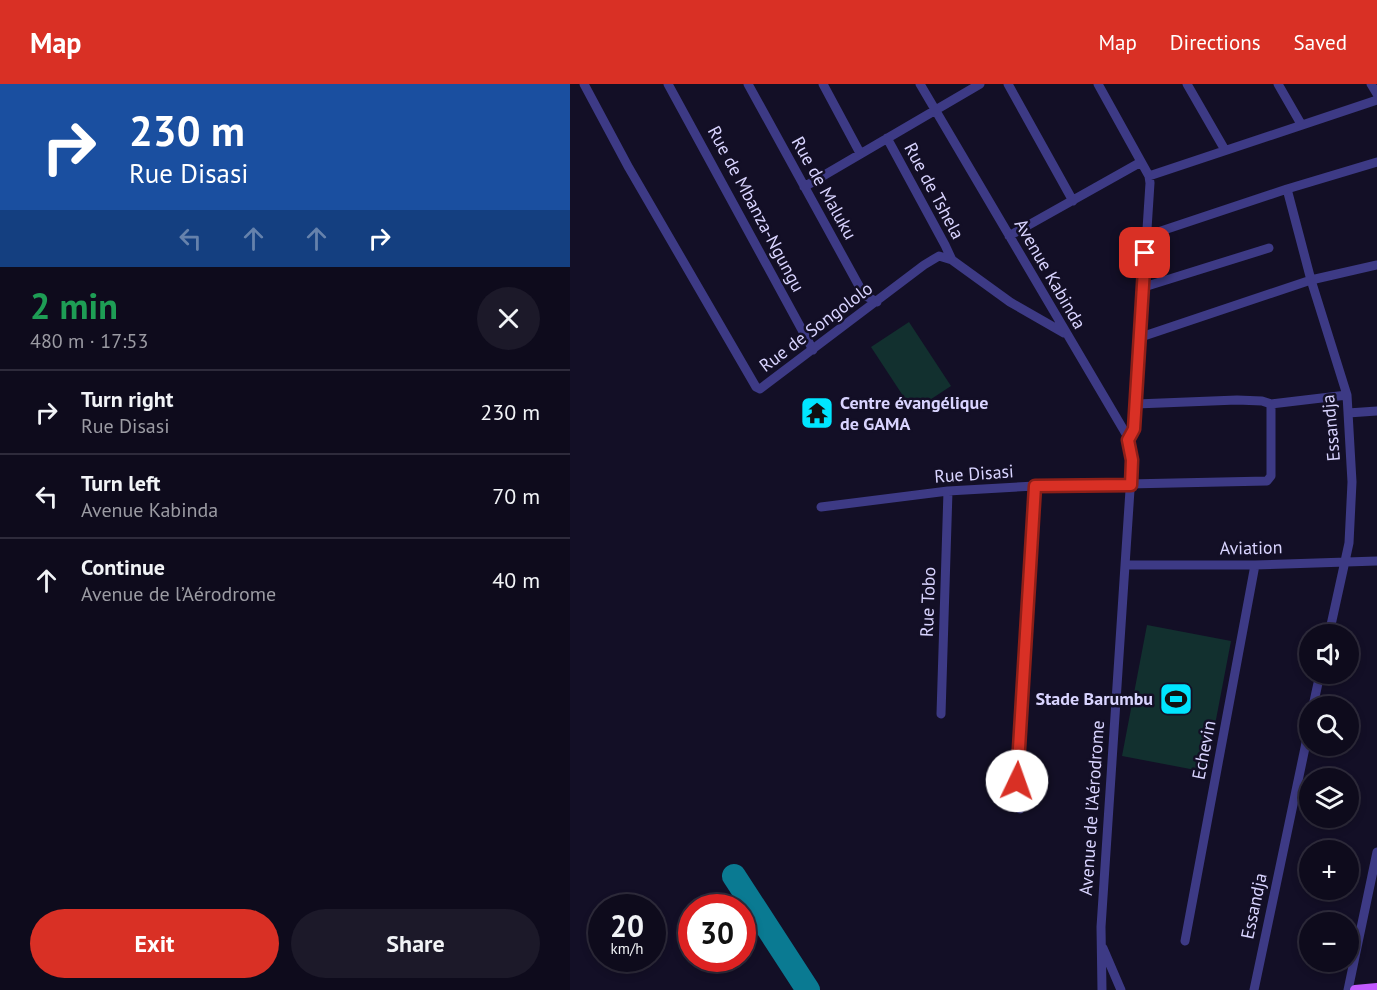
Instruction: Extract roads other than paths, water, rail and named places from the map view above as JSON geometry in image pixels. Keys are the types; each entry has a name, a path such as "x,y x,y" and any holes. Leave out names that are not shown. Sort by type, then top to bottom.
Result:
{"main road":[{"path":"1355,990 1377,988"}],"street":[{"name":"Rue de Songololo","path":"584,84 629,168 756,387 760,389 931,260 939,256 951,260"},
{"name":"Rue de Mbanza-Ngungu","path":"668,84 813,350"},
{"name":"Rue de Maluku","path":"748,84 864,295 877,302"},
{"path":"823,84 860,153"},
{"name":"Avenue Kabinda","path":"920,84 1128,440 1132,460 1131,485"},
{"path":"804,187 980,84"},
{"path":"1008,84 1073,201"},
{"path":"1098,84 1149,176 1136,404 1134,429 1128,440"},
{"path":"1187,84 1225,150"},
{"path":"1278,84 1301,124"},
{"path":"1371,84 1377,94"},
{"path":"1149,176 1377,100"},
{"name":"Rue de Tshela","path":"887,138 951,260"},
{"path":"1009,236 1141,162"},
{"path":"1146,236 1377,162"},
{"name":"Essandja","path":"1287,189 1311,280 1347,395 1352,482 1348,543 1331,624"},
{"path":"1144,287 1269,248"},
{"path":"951,260 1010,302 1066,334"},
{"path":"1140,337 1311,280 1377,265"},
{"path":"1136,404 1237,400 1271,404 1347,395"},
{"name":"Rue Disasi","path":"821,507 948,491 1035,486 1267,481 1271,476 1271,404"},
{"path":"1348,413 1377,411"},
{"name":"Avenue de l’Aérodrome","path":"1102,990 1101,943 1131,485"},
{"path":"1020,809 1017,781 1035,486"},
{"name":"Rue Tobo","path":"941,714 948,491"},
{"name":"Aviation","path":"1125,565 1255,565 1377,561"},
{"name":"Echevin","path":"1185,941 1255,565"},
{"name":"Essandja","path":"1254,990 1303,756"},
{"path":"1348,990 1377,852"},
{"path":"1101,943 1121,990"}],"place":[{"name":"Centre évangélique de GAMA","path":"817,413"},
{"name":"Stade Barumbu","path":"1176,699"}]}
